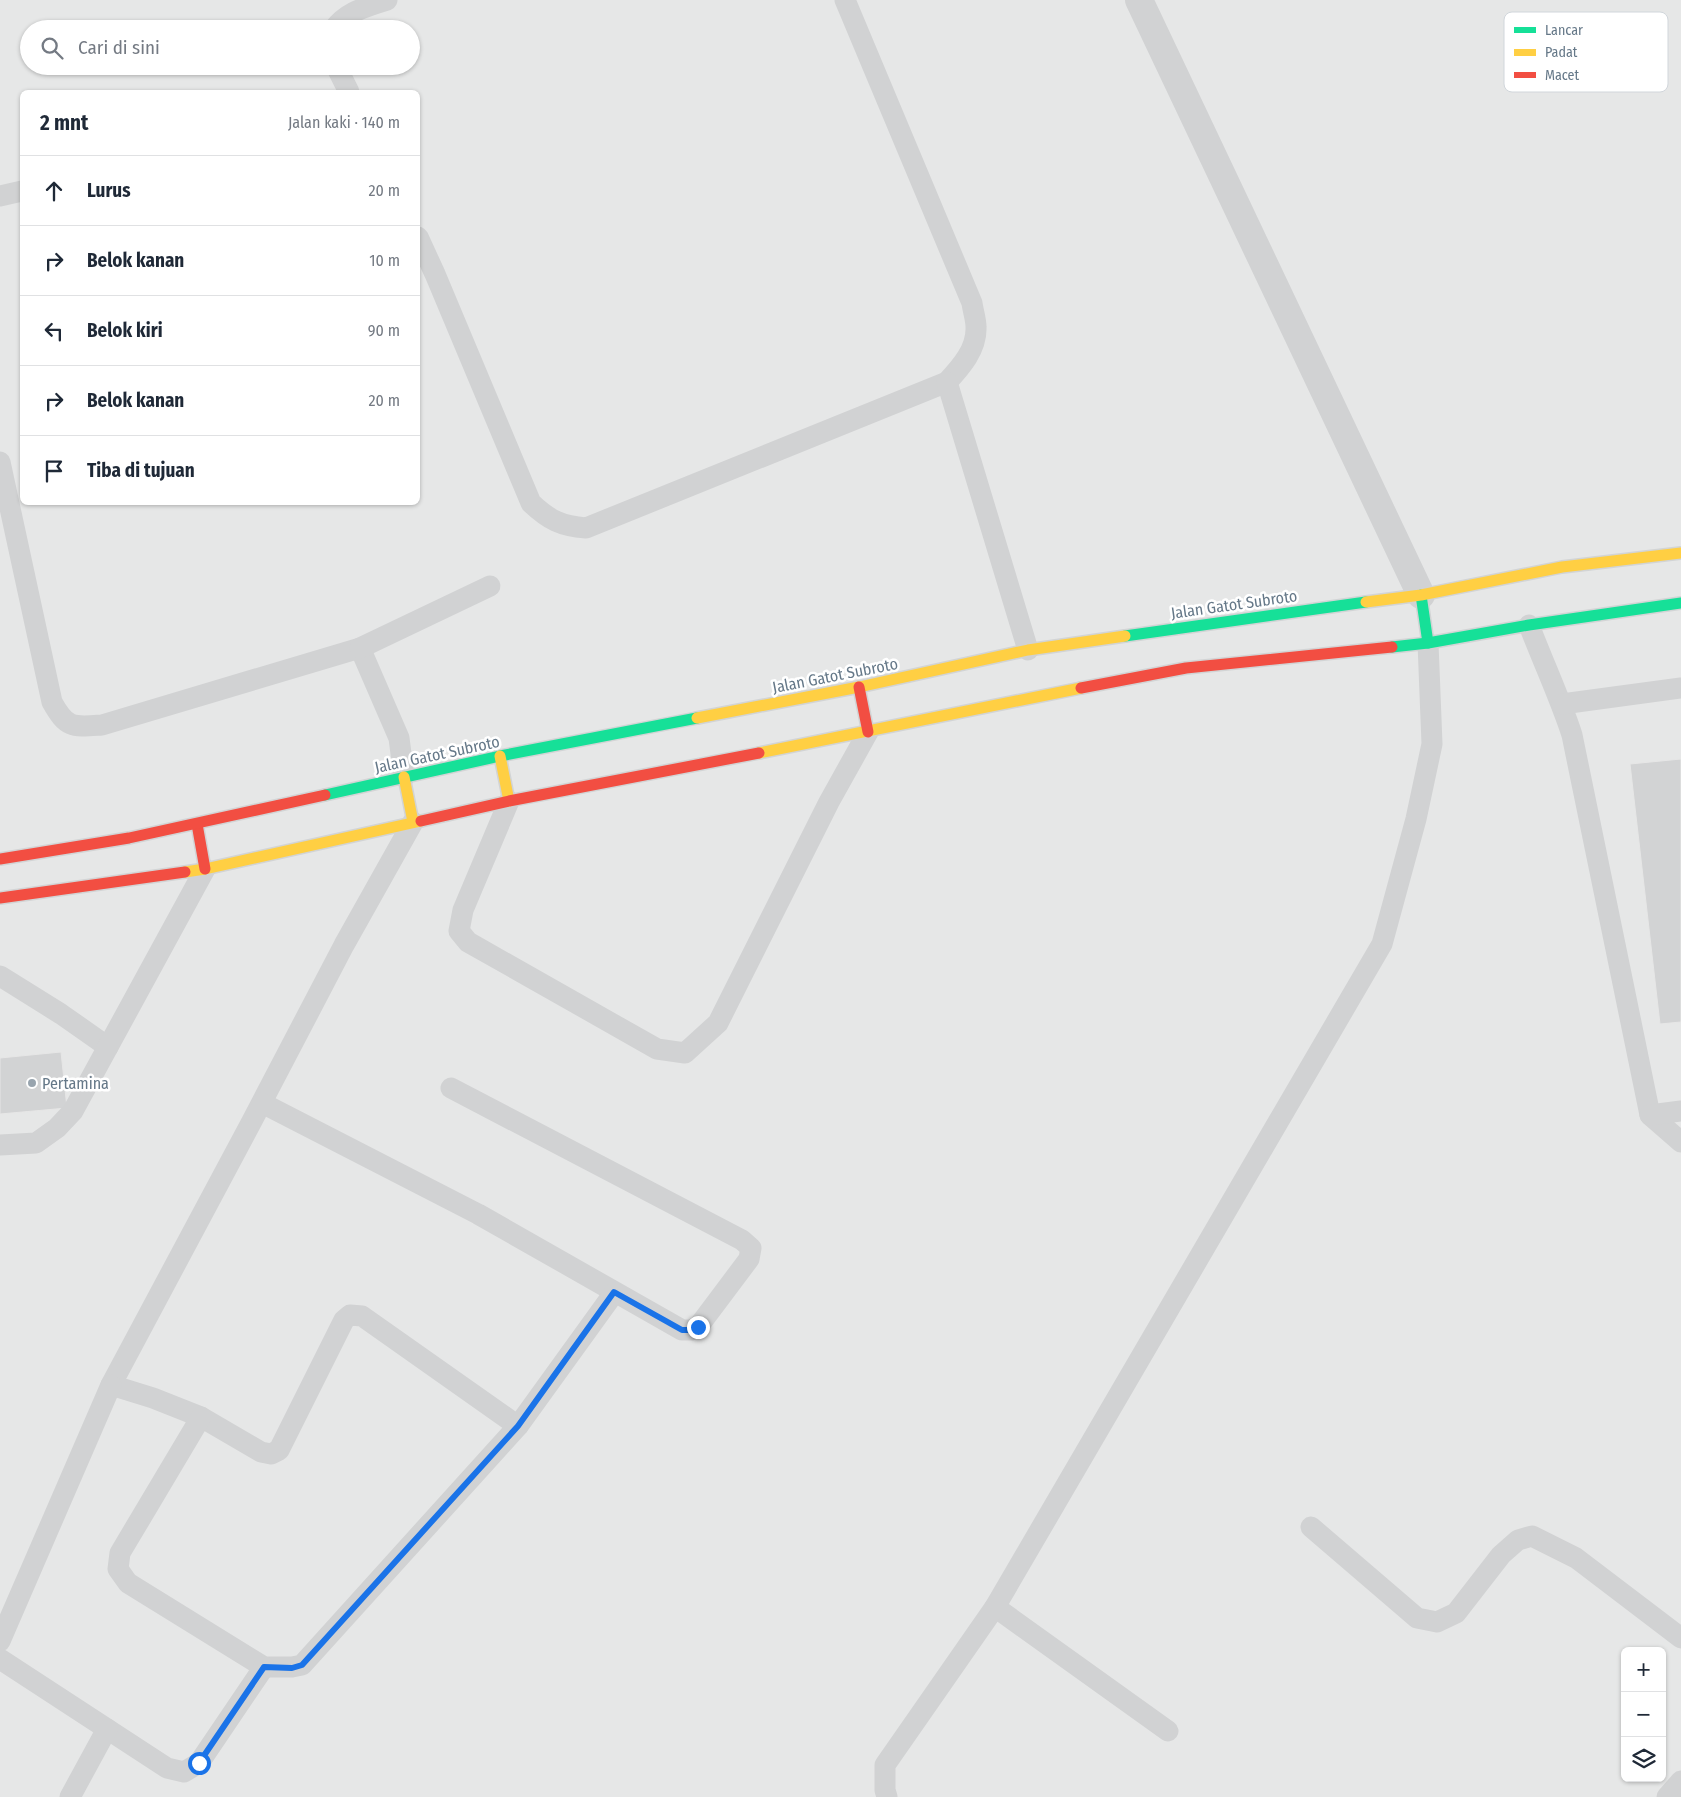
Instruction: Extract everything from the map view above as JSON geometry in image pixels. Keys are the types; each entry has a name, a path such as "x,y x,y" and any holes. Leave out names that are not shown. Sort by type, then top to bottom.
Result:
{"highway":[{"name":"Jalan Gatot Subroto","path":"0,859 129,838 500,756 860,687 1028,650 1421,594 1562,567 1681,553"},
{"path":"1421,594 1428,643"},
{"path":"0,898 205,869 509,801 1186,668 1428,643 1529,625 1681,603"},
{"path":"860,687 868,732"},
{"path":"500,756 509,801"},
{"path":"404,778 413,822"},
{"path":"197,824 205,869"}],"street":[{"path":"1139,0 1421,594"}],"lane":[{"path":"341,20 355,11 387,0"},
{"path":"420,241 531,503 543,515 560,524 586,528 947,382 962,366 974,345 976,327 972,303 845,0"},
{"path":"340,75 348,90"},
{"path":"0,196 20,191"},
{"path":"947,382 1028,650"},
{"path":"0,462 52,702 60,717 76,727 102,725 360,648 490,586"},
{"path":"1529,625 1562,704 1572,736 1650,1115 1681,1142"},
{"path":"888,1797 885,1790 885,1765 995,1607 1382,944 1416,819 1432,744 1428,643"},
{"path":"360,648 399,738 404,778"},
{"path":"1562,704 1681,688"},
{"path":"509,801 463,910 459,931 468,942 656,1050 685,1052 718,1023 828,802 868,732"},
{"path":"0,1641 111,1385 344,945 413,822"},
{"path":"0,1145 36,1143 57,1128 74,1111 205,869"},
{"path":"0,976 61,1014 108,1047"},
{"path":"262,1102 478,1214 682,1330 691,1330 698,1327 750,1259 751,1248 742,1240 451,1088"},
{"path":"1650,1115 1681,1111"},
{"path":"201,1417 120,1553 118,1569 128,1584 264,1667 292,1668 302,1665 518,1426 614,1292"},
{"path":"111,1385 153,1398 201,1417 261,1452 271,1454 279,1450 344,1320 350,1315 356,1315 362,1316 518,1426"},
{"path":"1311,1527 1417,1618 1437,1622 1456,1613 1501,1555 1518,1540 1532,1536 1576,1558 1681,1638"},
{"path":"995,1607 1168,1731"},
{"path":"0,1659 166,1768 184,1772 199,1763 264,1667"},
{"path":"70,1797 107,1729"},
{"path":"1667,1797 1681,1781"}],"shaded area":[{"path":"0,0 1681,0 1681,1797 0,1797"}],"building":[{"path":"1681,759 1681,1022 1660,1024 1630,764"},
{"name":"Pertamina","path":"61,1052 67,1108 0,1114 0,1058"}],"traffic: fast":[{"path":"1421,595 1428,643"},
{"path":"1125,636 1366,602"},
{"path":"1392,647 1681,603"},
{"path":"325,795 500,756 697,718"}],"traffic: slow":[{"path":"1366,602 1421,595 1562,567 1681,553"},
{"path":"697,718 859,687 1028,650 1125,636"},
{"path":"759,753 1081,688"},
{"path":"500,756 509,801"},
{"path":"404,777 413,822"},
{"path":"185,872 421,821"}],"traffic: jam":[{"path":"1081,688 1186,668 1392,647"},
{"path":"859,687 868,732"},
{"path":"421,821 509,801 759,753"},
{"path":"0,859 129,838 325,795"},
{"path":"197,824 205,869"},
{"path":"0,898 185,872"}],"place":[{"name":"Pertamina","path":"32,1083"}],"route":[{"path":"199,1763 264,1667 292,1668 302,1665 518,1426 614,1292 682,1330 691,1330 698,1327"}]}
